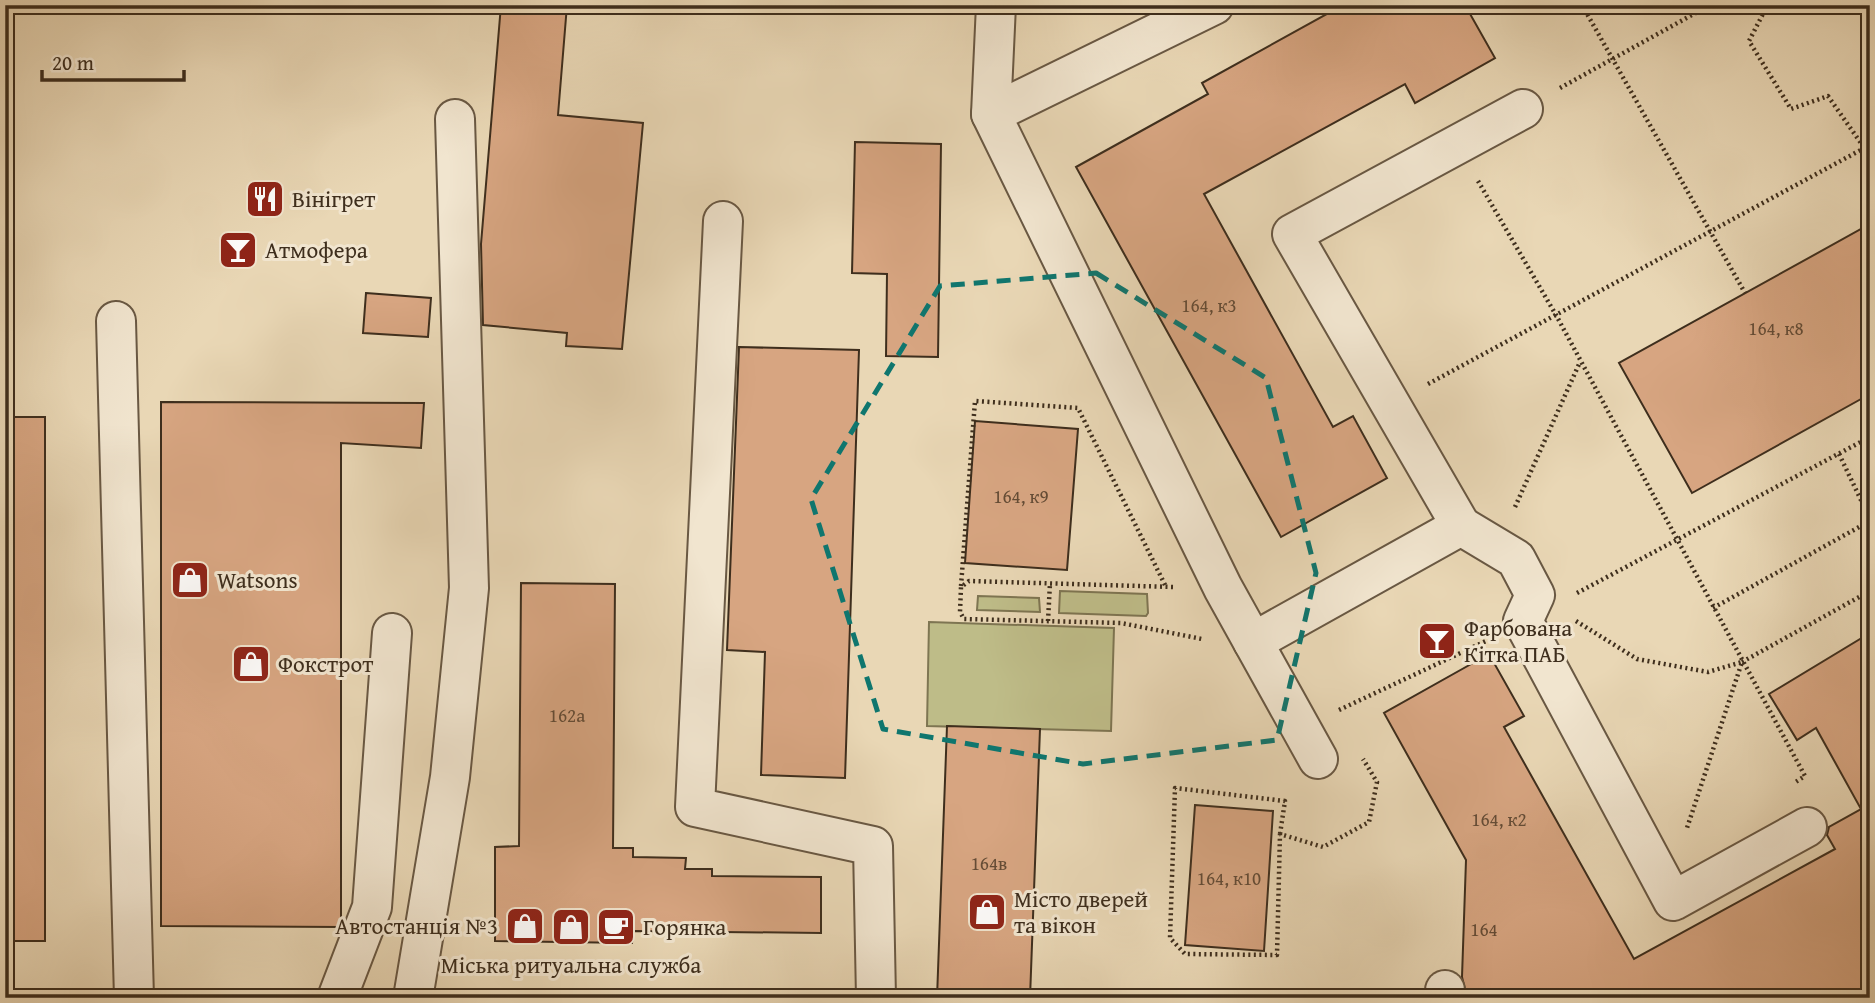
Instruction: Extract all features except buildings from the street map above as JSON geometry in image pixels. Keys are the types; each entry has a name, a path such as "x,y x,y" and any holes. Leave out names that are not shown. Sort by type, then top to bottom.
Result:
{"street":[{"path":"996,5 991,114 1223,588 1318,759"},
{"path":"991,114 1214,5"},
{"path":"1522,109 1292,234 1461,526 1516,559 1535,595 1523,621 1673,901 1807,827"},
{"path":"413,998 450,776 469,587 455,119"},
{"path":"723,221 695,807 873,846 876,998"},
{"path":"116,321 134,998"},
{"path":"1255,646 1461,526"},
{"path":"337,998 372,907 392,633"}],"path":[{"path":"1582,5 1745,293"},
{"path":"1522,109 1710,5"},
{"path":"1764,5 1766,8 1749,41 1791,109 1828,96 1867,146 1870,156"},
{"path":"1457,144 1556,315 1805,776 1782,790"},
{"path":"1391,405 1867,146"},
{"path":"1503,510 1514,510 1581,361"},
{"path":"1166,587 1078,408 975,401 961,587 960,612 964,619 1121,623 1255,646"},
{"path":"1574,594 1870,437"},
{"path":"1713,608 1870,520 1839,454"},
{"path":"961,587 969,581 1223,588"},
{"path":"1048,621 1050,583"},
{"path":"1573,619 1637,659 1708,672 1742,662 1870,591"},
{"path":"1334,713 1490,639"},
{"path":"1684,837 1742,662"},
{"path":"1280,834 1323,847 1369,822 1377,782 1355,747"},
{"path":"1175,788 1285,801 1280,834 1278,955 1185,954 1170,938 1175,788"}],"highlighted area":[{"path":"1096,273 1266,378 1316,573 1277,740 1083,764 883,729 811,499 940,286"}],"shaded area":[{"path":"1060,591 1147,594 1148,613 1146,616 1059,613"},
{"path":"978,596 1039,598 1040,612 977,610"},
{"path":"929,622 1114,628 1111,731 927,726"}],"place":[{"name":"Вінігрет","path":"265,199"},
{"name":"Атмофера","path":"238,250"},
{"name":"Watsons","path":"190,580"},
{"name":"Фарбована Кітка ПАБ","path":"1437,641"},
{"name":"Фокстрот","path":"251,664"},
{"name":"Місто дверей та вікон","path":"987,912"},
{"name":"Автостанція №3","path":"525,926"},
{"name":"Міська ритуальна служба","path":"571,927"},
{"name":"Горянка","path":"616,927"}]}
